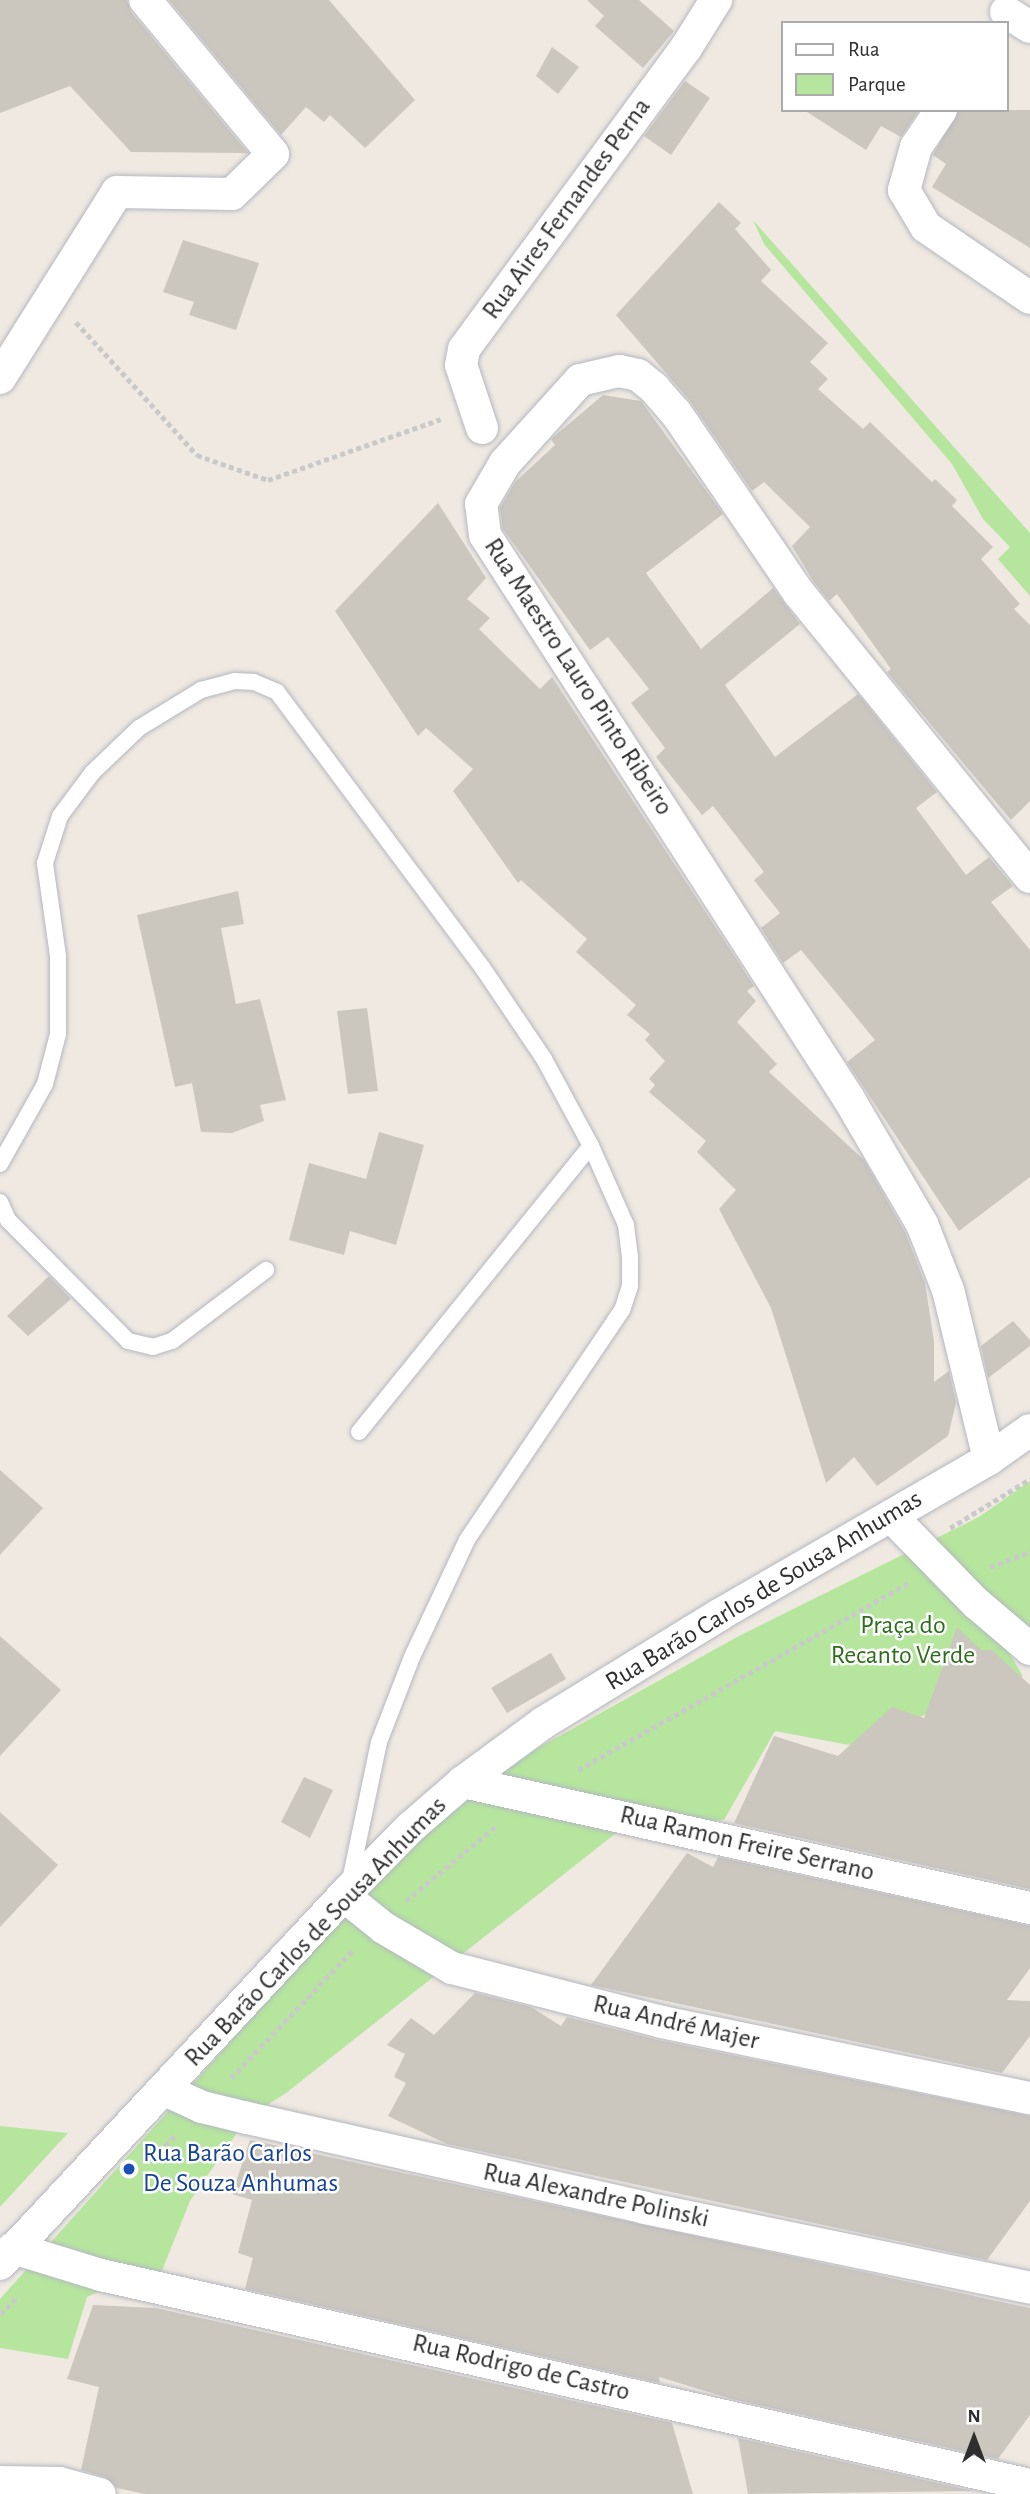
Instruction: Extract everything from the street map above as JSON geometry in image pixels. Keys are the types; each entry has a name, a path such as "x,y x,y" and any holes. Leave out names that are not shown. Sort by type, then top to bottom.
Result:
{"street":[{"path":"1,372 117,192 232,194 273,154 145,0"},
{"name":"Rua Aires Fernandes Perna","path":"478,417 461,365 464,349 686,48 716,0"},
{"path":"940,112 916,147 904,190 926,227 1030,298"},
{"name":"Rua Maestro Lauro Pinto Ribeiro","path":"989,1459 948,1290 922,1224 849,1099 485,535 481,504 505,464 580,380 619,371 638,375 654,388 676,413 799,593 1030,877"},
{"name":"Rua Barão Carlos de Sousa Anhumas","path":"7,2256 165,2090 346,1893 411,1826 463,1782 543,1723 989,1459 1030,1430"},
{"path":"891,1516 1030,1649"},
{"name":"Rua Ramon Freire Serrano","path":"463,1782 1030,1908"},
{"name":"Rua André Majer","path":"346,1893 379,1924 452,1968 663,2022 1030,2098"},
{"name":"Rua Alexandre Polinski","path":"165,2090 202,2107 645,2208 1030,2288"},
{"name":"Rua Rodrigo de Castro","path":"7,2256 53,2258 101,2275 1030,2485"},
{"path":"0,2483 7,2494"},
{"path":"0,2483 59,2483 100,2494"}],"lane":[{"path":"0,1164 45,1084 58,1034 58,956 45,863 60,816 92,774 139,728 201,690 235,681 254,682 276,692 293,709 482,967 544,1059 591,1146 626,1225 629,1286 622,1310 467,1540 428,1622 379,1742 346,1893"},
{"path":"359,1432 591,1146"},
{"path":"0,1202 8,1220 128,1341 153,1347 172,1341 266,1269"}],"path":[{"path":"51,294 197,455 268,480 478,417"},
{"path":"144,2167 379,1924 532,1796 929,1555 1030,1479"},
{"path":"0,2315 53,2258"}],"green space":[{"path":"753,220 1030,533 1030,596 998,559 1010,547 983,519 952,464 764,244"},
{"name":"Praça do Recanto Verde","path":"1030,1481 1030,1637 980,1605 1023,1676 849,1745 775,1731 724,1820 625,1826 286,2093 247,2118 190,2201 161,2273 124,2280 87,2297 68,2359 0,2348 0,2299 387,1867 477,1782 737,1637 979,1517"},
{"path":"0,2126 68,2133 0,2207"}],"building":[{"path":"0,0 127,0 131,12 248,153 131,152 70,86 0,113"},
{"path":"169,0 329,0 415,100 365,148 330,115 324,122 306,107 281,135"},
{"path":"587,0 639,0 674,31 643,68 595,26 604,16"},
{"path":"552,47 579,67 558,94 536,76"},
{"path":"685,81 710,98 671,155 644,136"},
{"path":"1030,110 1030,248 932,187 946,164 933,155 958,112"},
{"path":"807,112 918,112 901,137 881,126 866,150"},
{"path":"719,202 741,223 735,229 771,270 761,281 828,343 810,362 828,379 818,389 863,429 870,422 932,482 935,479 957,500 952,506 993,547 981,559 1020,604 1014,609 1030,625 1030,801 1011,820 887,672 891,669 837,594 829,601 814,582 792,546 810,527 764,482 752,491 690,401 616,315"},
{"path":"183,240 259,263 236,330 189,315 194,302 163,292"},
{"path":"603,395 641,401 723,514 646,573 701,649 773,588 800,624 725,685 775,757 858,694 937,792 916,808 966,875 989,857 1013,886 991,902 1030,950 1030,1177 959,1231 847,1062 875,1040 801,950 783,963 761,928 780,913 754,880 764,872 713,806 702,815 656,757 665,748 631,703 649,689 608,637 590,650 503,529 500,508 515,482 555,445 551,439"},
{"path":"438,503 486,578 467,599 490,618 479,629 540,689 552,677 754,986 747,991 756,1001 737,1022 777,1064 769,1072 864,1160 905,1232 925,1283 934,1341 934,1382 949,1371 956,1403 948,1436 877,1486 854,1457 826,1483 771,1308 719,1209 736,1190 697,1152 706,1141 649,1092 655,1085 649,1079 665,1061 645,1040 650,1034 627,1015 636,1005 576,952 587,939 521,880 518,883 453,791 473,769 426,728 418,736 335,611"},
{"path":"238,891 244,924 221,928 236,1004 260,999 286,1100 260,1105 264,1121 232,1133 201,1132 192,1083 175,1087 137,915"},
{"path":"367,1008 378,1091 348,1094 337,1011"},
{"path":"379,1132 424,1145 396,1245 350,1231 344,1255 289,1240 309,1163 366,1179"},
{"path":"49,1276 71,1299 28,1336 7,1316"},
{"path":"1013,1321 1030,1340 1030,1346 988,1378 981,1346"},
{"path":"0,1470 43,1508 0,1555"},
{"path":"957,1627 981,1650 992,1650 1030,1685 1030,1889 734,1823 774,1736 838,1756 892,1707 924,1718"},
{"path":"0,1636 61,1690 0,1756"},
{"path":"551,1653 566,1679 507,1713 491,1688"},
{"path":"304,1777 333,1790 310,1838 281,1822"},
{"path":"0,1812 58,1865 0,1927"},
{"path":"687,1853 713,1867 718,1857 1030,1926 1030,1968 1007,2000 1030,2001 1030,2036 1002,2073 591,1985"},
{"path":"475,1993 531,2007 561,2026 567,2017 658,2040 1030,2116 1030,2201 987,2260 447,2144 388,2116 406,2083 394,2077 405,2054 387,2045 411,2018 434,2035"},
{"path":"250,2140 1030,2308 1030,2415 998,2459 732,2399 659,2377 660,2383 245,2289 253,2258 238,2253 252,2200 232,2194"},
{"path":"93,2305 156,2308 672,2423 693,2494 145,2494 117,2488 105,2477 81,2470 99,2387 67,2379"},
{"path":"738,2438 973,2491 748,2494"}],"place":[{"name":"Rua Barão Carlos De Souza Anhumas","path":"129,2169"}]}
